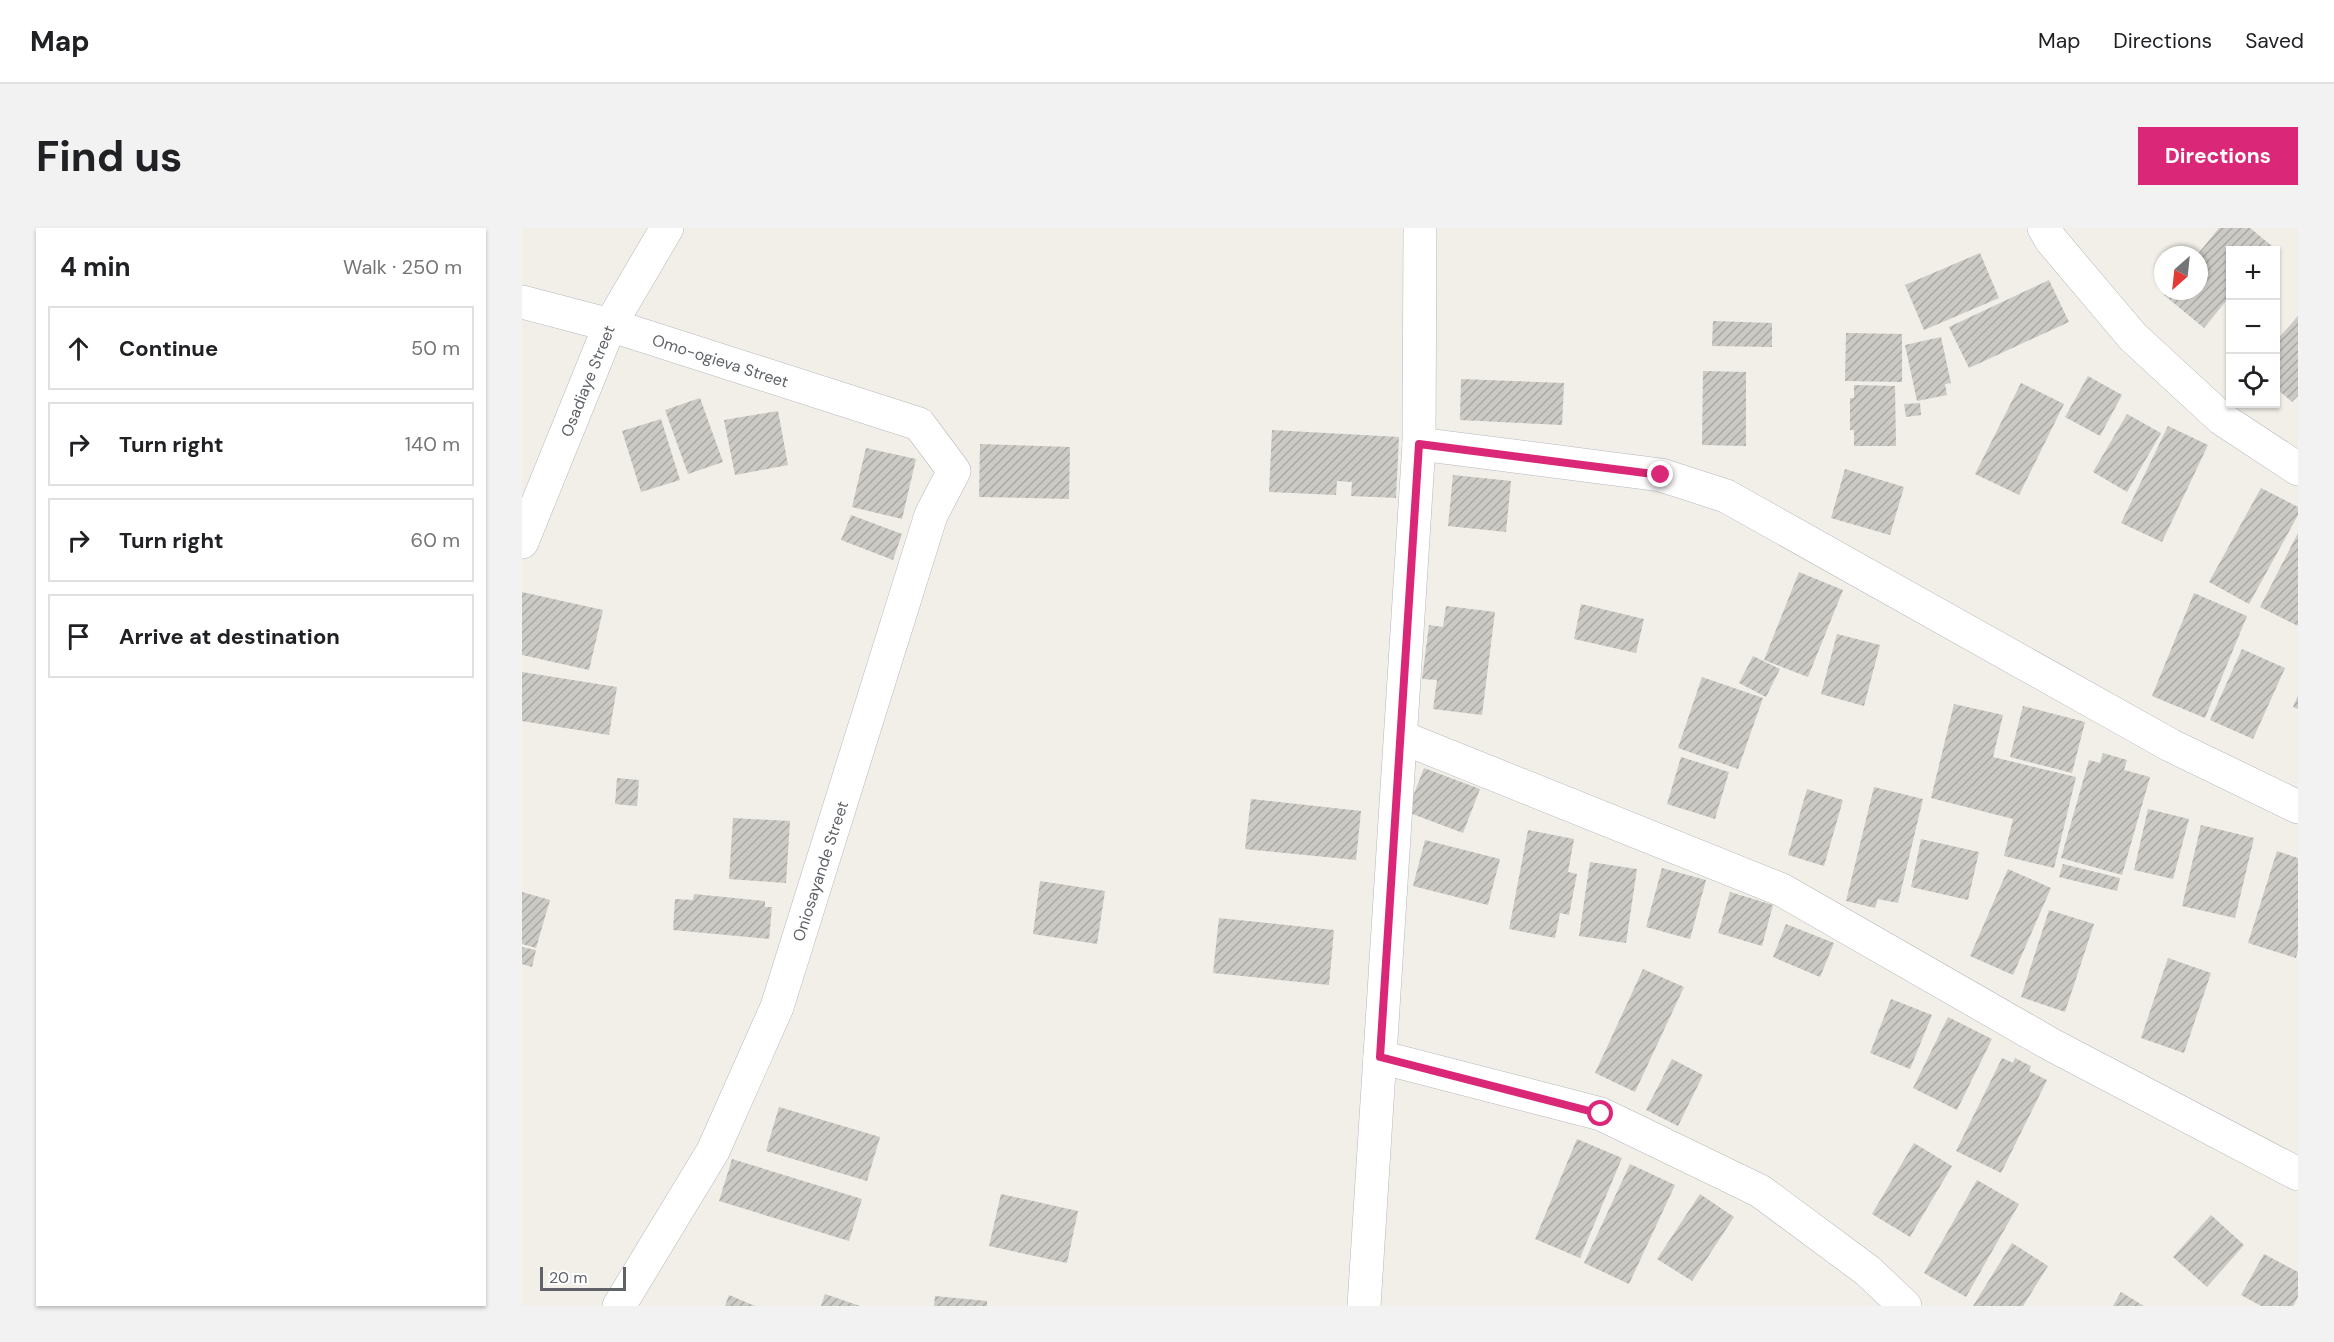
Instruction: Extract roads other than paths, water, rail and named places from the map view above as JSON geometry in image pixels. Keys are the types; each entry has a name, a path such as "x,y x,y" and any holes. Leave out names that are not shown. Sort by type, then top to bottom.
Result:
{"street":[{"name":"Osadiaye Street","path":"522,542 610,325 667,228"},
{"path":"1364,1306 1419,444 1420,228"},
{"path":"2044,228 2051,240 2133,337 2222,419 2298,469"},
{"name":"Omo-ogieva Street","path":"522,302 610,325 919,424"},
{"name":"Oniosayande Street","path":"620,1306 713,1150 777,1007 931,515 954,471 919,424"},
{"path":"1419,444 1661,475 1726,496 2170,745 2298,807"},
{"path":"1401,737 1782,890 2052,1045 2298,1174"},
{"path":"1380,1057 1601,1114 1760,1191 1868,1271 1905,1306"}]}
